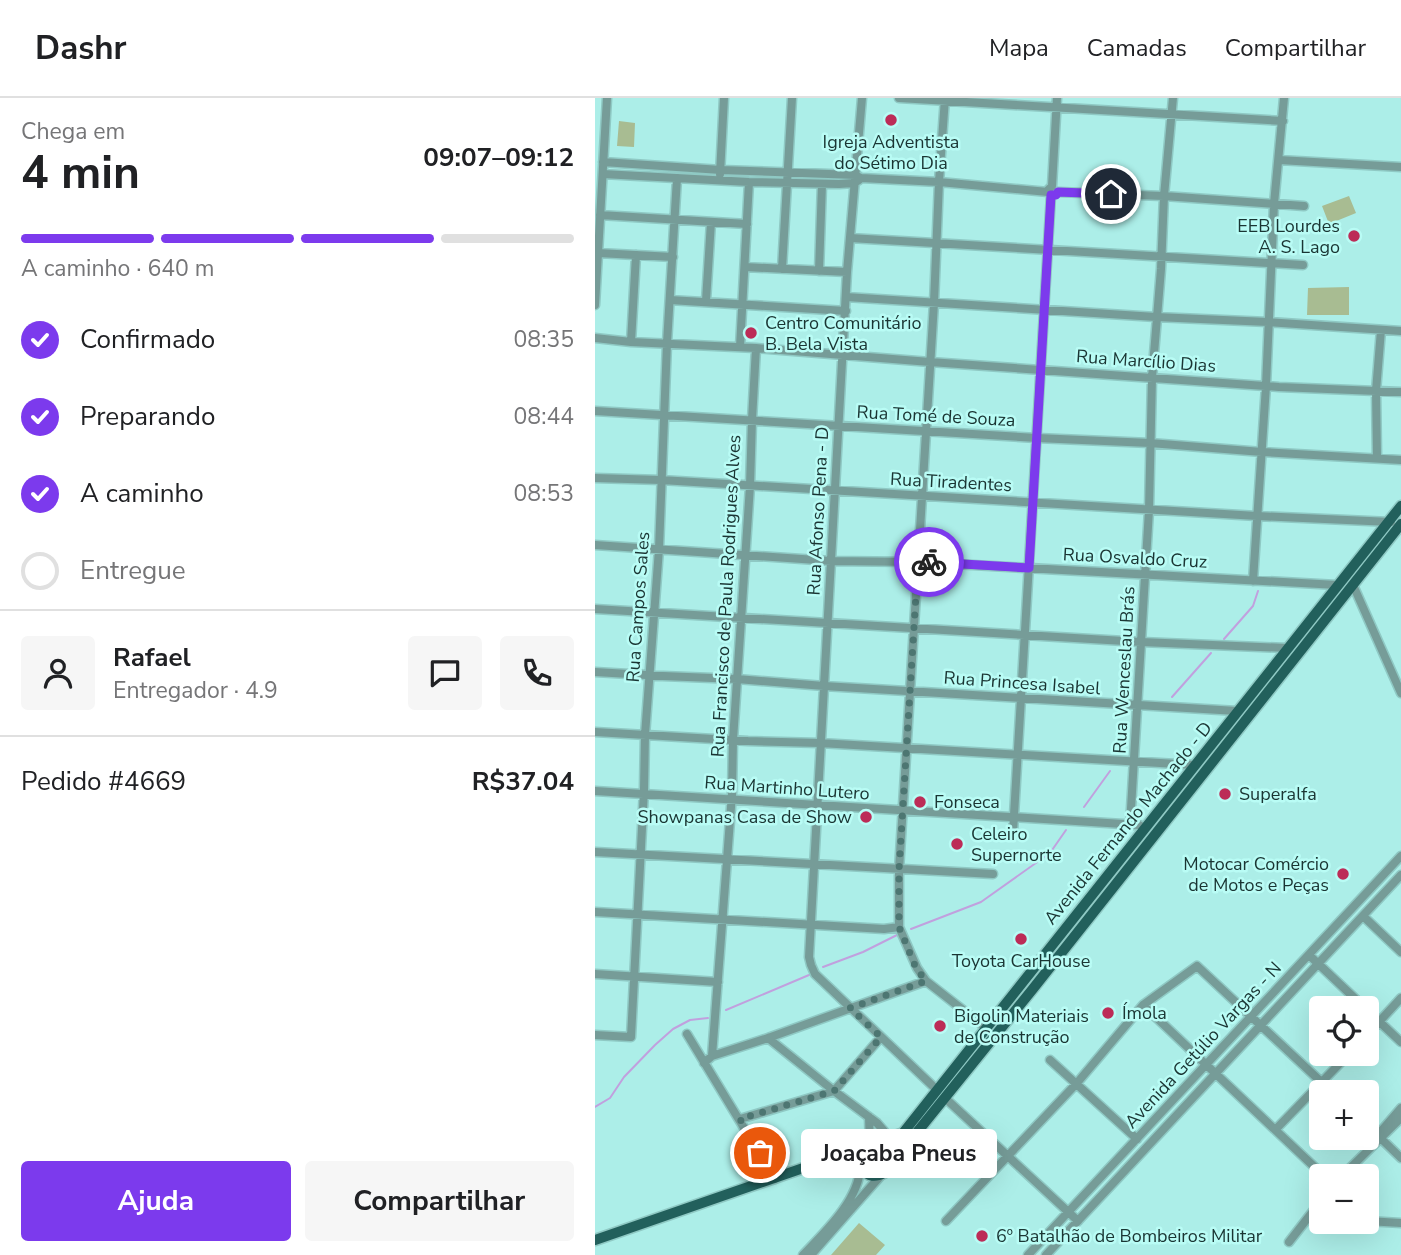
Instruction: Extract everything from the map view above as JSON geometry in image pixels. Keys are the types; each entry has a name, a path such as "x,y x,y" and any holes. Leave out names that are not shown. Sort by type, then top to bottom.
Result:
{"main road":[{"name":"Avenida Fernando Machado - D","path":"886,1170 986,1028 1401,506"},
{"name":"Avenida Fernando Machado - D","path":"595,1240 903,1133 995,1036 1401,523"},
{"path":"1214,759 1210,754 1219,735"},
{"path":"1145,828 1154,834"},
{"path":"1093,892 1103,901"},
{"path":"986,1028 995,1036"},
{"path":"835,1157 874,1176 886,1170 890,1159 887,1151 876,1144 867,1146 858,1159 860,1168"}],"street":[{"path":"595,305 607,98"},
{"path":"720,181 725,98"},
{"path":"782,269 792,98"},
{"name":"Rua Afonso Pena - D","path":"862,98 847,272 809,957 815,974 1078,1221"},
{"path":"899,98 1283,121"},
{"path":"1013,832 1057,98"},
{"name":"Rua Wenceslau Brás","path":"1130,825 1149,510 1152,377 1173,98"},
{"path":"1253,581 1266,386 1274,204 1284,98"},
{"path":"945,99 899,870 899,927 916,968 926,981 986,1028"},
{"path":"1279,160 1401,167"},
{"path":"603,162 720,170 822,184 857,179"},
{"path":"603,174 749,182 787,178 939,182 1304,206"},
{"name":"Rua Campos Sales","path":"595,1035 631,1037 645,735 659,549 677,178"},
{"path":"740,347 749,182"},
{"path":"819,271 822,184"},
{"path":"600,215 747,224"},
{"path":"706,301 711,222"},
{"path":"850,238 1303,265"},
{"path":"598,253 673,257"},
{"path":"631,342 636,255"},
{"path":"745,267 847,272"},
{"path":"846,297 1401,331"},
{"path":"670,300 845,310"},
{"path":"1377,458 1376,391 1381,330"},
{"name":"Rua Marcílio Dias","path":"595,338 1266,386 1401,392"},
{"name":"Rua Francisco de Paula Rodrigues Alves","path":"712,1056 731,800 756,348"},
{"name":"Rua Tomé de Souza","path":"595,411 1401,460"},
{"name":"Rua Tiradentes","path":"595,478 1401,523"},
{"name":"Rua Osvaldo Cruz","path":"595,545 831,561 918,562 1338,585"},
{"path":"1353,585 1401,693"},
{"path":"595,608 1141,642 1287,648"},
{"name":"Rua Princesa Isabel","path":"595,671 1237,711"},
{"path":"595,732 1194,765"},
{"name":"Rua Martinho Lutero","path":"595,792 1139,825 1145,828"},
{"path":"595,852 993,874"},
{"name":"Avenida Getúlio Vargas - N","path":"1028,1255 1400,858"},
{"name":"Avenida Getúlio Vargas - N","path":"1046,1255 1401,876"},
{"path":"595,912 884,929 899,927"},
{"path":"1363,916 1401,952"},
{"path":"1308,955 1352,996"},
{"path":"946,1222 1077,1083 1143,1005 1198,966 1319,1080"},
{"path":"595,974 718,982"},
{"path":"704,1063 712,1056 926,981"},
{"path":"1401,998 1379,1021 1401,1042"},
{"path":"1143,1005 1312,1164"},
{"path":"687,1034 775,1179"},
{"path":"740,1119 834,1091 881,1037"},
{"path":"768,1038 884,1131 887,1151"},
{"path":"1050,1059 1137,1139"},
{"path":"1325,1080 1338,1066"},
{"path":"1276,1129 1309,1096"},
{"path":"1379,1136 1401,1108"},
{"path":"867,1146 869,1117"},
{"path":"1379,1137 1401,1118"},
{"path":"1379,1141 1401,1158"},
{"path":"1353,1164 1367,1150"},
{"name":"Avenida Fernando Machado - D","path":"811,1255 850,1200 859,1183 860,1168"},
{"name":"Avenida Fernando Machado - D","path":"803,1255 886,1170"},
{"path":"1289,1242 1309,1217"},
{"path":"1379,1222 1401,1223"}],"green space":[{"path":"619,121 635,123 634,147 617,146"},
{"path":"1349,196 1356,213 1329,224 1322,206"},
{"path":"1349,287 1349,315 1307,315 1308,288"},
{"path":"875,1148 884,1152 886,1166 879,1172 866,1171 861,1158 866,1150"},
{"path":"859,1223 885,1245 876,1255 831,1255"}],"waterway":[{"path":"1224,639 1253,606 1258,591"},
{"path":"1172,697 1211,653"},
{"path":"1084,807 1110,771"},
{"path":"911,929 981,902 1050,853 1066,830"},
{"path":"823,967 863,952 897,935"},
{"path":"726,1010 809,975"},
{"path":"595,1107 610,1098 624,1077 673,1029 690,1020 708,1018"}],"way so far":[{"path":"760,1153 740,1119 834,1091 881,1037 850,1008 926,981 916,968 899,927 899,870 918,562 929,562"}],"place":[{"name":"Igreja Adventista do Sétimo Dia","path":"891,120"},
{"name":"EEB Lourdes A. S. Lago","path":"1354,236"},
{"name":"Centro Comunitário B. Bela Vista","path":"751,333"},
{"name":"Superalfa","path":"1225,794"},
{"name":"Fonseca","path":"920,802"},
{"name":"Showpanas Casa de Show","path":"866,817"},
{"name":"Celeiro Supernorte","path":"957,844"},
{"name":"Motocar Comércio de Motos e Peças","path":"1343,874"},
{"name":"Toyota CarHouse","path":"1021,939"},
{"name":"Ímola","path":"1108,1013"},
{"name":"Bigolin Materiais de Construção","path":"940,1026"},
{"name":"Joaçaba Pneus","path":"760,1153"},
{"name":"6º Batalhão de Bombeiros Militar","path":"982,1236"}],"route":[{"path":"929,562 1029,568 1051,195 1058,192 1111,194"}]}
